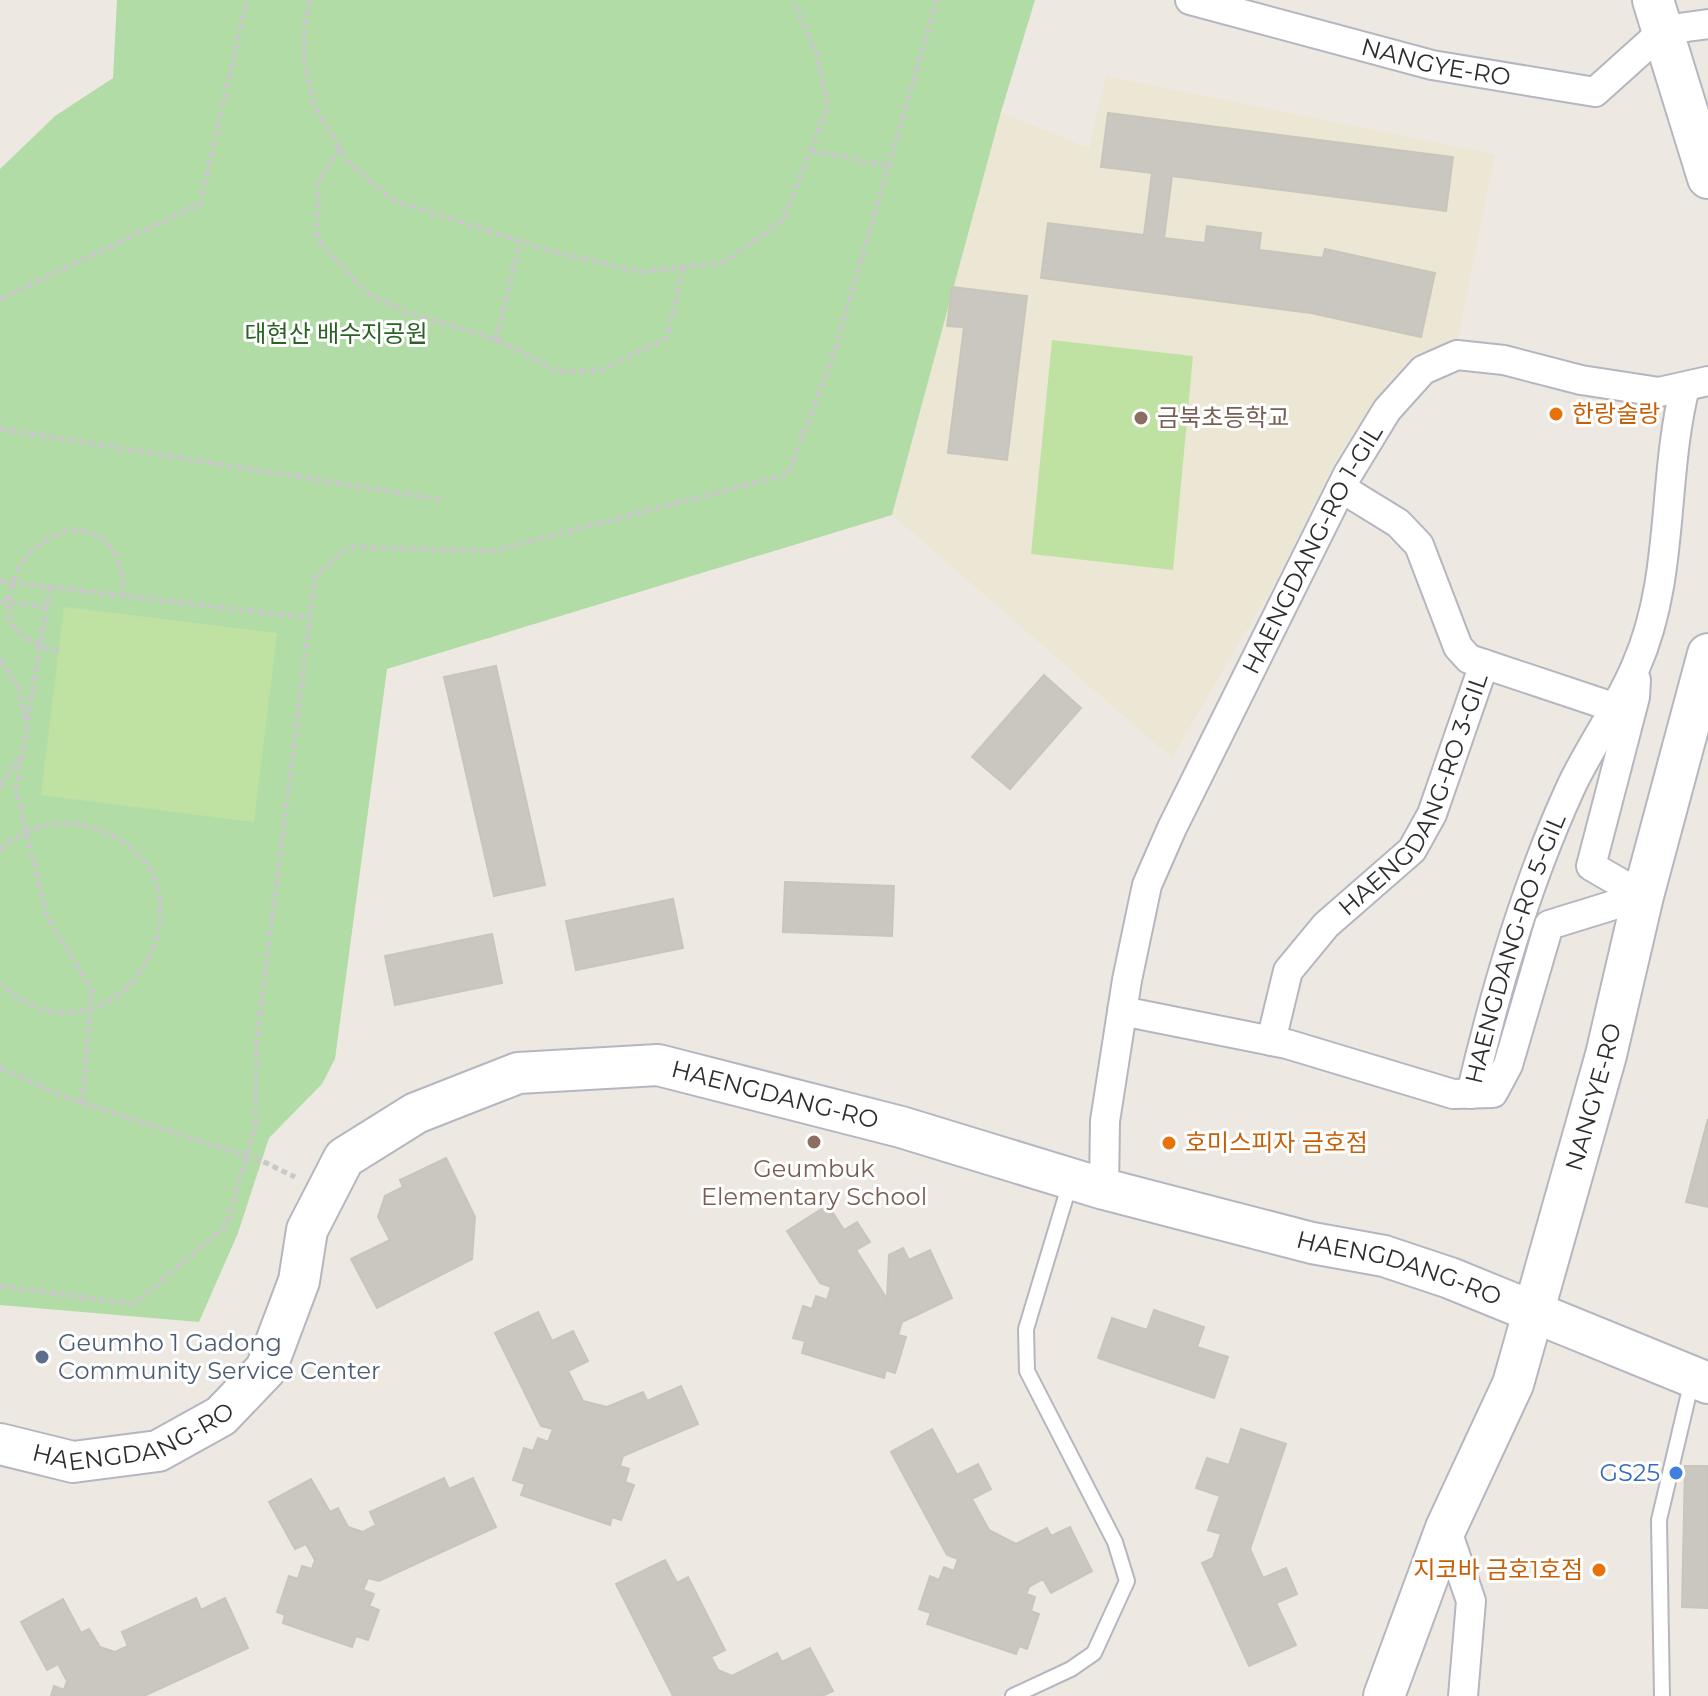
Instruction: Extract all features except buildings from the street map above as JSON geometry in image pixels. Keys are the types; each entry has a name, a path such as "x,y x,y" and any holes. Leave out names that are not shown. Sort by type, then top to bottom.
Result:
{"main road":[{"path":"1658,15 1708,178"},
{"name":"NANGYE-RO","path":"1384,1696 1446,1528 1513,1384 1606,1055 1643,896 1708,654"},
{"name":"HAENGDANG-RO","path":"0,1444 73,1462 158,1451 221,1416 266,1369 299,1281 307,1230 344,1158 416,1113 518,1073 658,1065 901,1127 1088,1184 1312,1243 1384,1256 1450,1278 1700,1380"}],"street":[{"name":"NANGYE-RO","path":"1190,0 1432,65 1595,92 1658,15"},
{"path":"1658,15 1708,24"},
{"name":"HAENGDANG-RO 1-GIL","path":"1088,1184 1105,1121 1122,1011 1147,885 1172,828 1341,488 1387,410 1423,370 1457,355 1504,360 1581,380 1659,392 1696,384"},
{"name":"HAENGDANG-RO 5-GIL","path":"1271,1041 1453,1094 1471,1094 1512,945 1557,821 1636,667 1653,614 1678,414 1696,384"},
{"name":"HAENGDANG-RO 3-GIL","path":"1271,1041 1288,971 1326,925 1412,850 1432,814 1484,664 1469,659 1458,647 1419,545 1398,523 1341,488"},
{"path":"1484,664 1613,707"},
{"path":"1636,667 1635,697 1591,866 1643,896"},
{"path":"1471,1094 1493,1093 1508,1065 1549,925 1643,896"},
{"path":"1122,1011 1271,1041"},
{"path":"1446,1528 1471,1601 1463,1696"},
{"path":"1443,1696 1471,1601"}],"lane":[{"path":"1013,1696 1071,1669 1094,1653 1127,1581 1115,1542 1027,1371 1026,1329 1088,1184"},
{"path":"1662,1696 1659,1520 1700,1380"}],"path":[{"path":"0,299 200,204 247,0"},
{"path":"302,0 310,0 305,24 304,59 314,104 347,161 393,200 520,241 640,272 725,262 782,221 828,107 817,55 793,0"},
{"path":"0,1286 134,1304 226,1226 255,1126 257,1037 315,577 347,547 493,551 788,474 832,359 937,0"},
{"path":"340,149 318,181 317,239 367,293 405,312 496,341 558,372 601,370 667,338 683,267"},
{"path":"812,151 889,166"},
{"path":"496,341 520,241"},
{"path":"0,429 443,500"},
{"path":"49,531 71,529 100,542 118,565 123,596"},
{"path":"4,572 2,601 19,632 40,646 59,650"},
{"path":"1,581 310,618"},
{"path":"50,587 16,790 47,917 92,990 82,1103"},
{"path":"2,601 46,607"},
{"path":"0,659 19,689 24,708 23,745 17,762 0,787"},
{"path":"0,850 26,832 68,823 104,831 135,852 155,884 161,920 153,956 131,986 116,998 91,1008 62,1011 43,1008 26,1002 0,984"},
{"path":"0,1068 82,1103 245,1156 327,1193"}],"shaded area":[{"name":"금북초등학교","path":"1106,76 1495,154 1457,344 1416,353 1387,383 1339,454 1277,578 1172,758 892,515 1001,112 1089,148"}],"green space":[{"name":"대현산 배수지공원","path":"117,0 1035,0 1001,112 892,515 387,669 335,1059 322,1084 269,1138 238,1233 199,1322 0,1305 0,169 55,116 113,78"},
{"path":"1052,340 1193,356 1173,570 1031,554"},
{"path":"64,607 277,633 254,822 41,795"}],"place":[{"name":"한랑술랑","path":"1556,414"},
{"name":"금북초등학교","path":"1141,418"},
{"name":"Geumbuk Elementary School","path":"814,1142"},
{"name":"호미스피자 금호점","path":"1169,1143"},
{"name":"Geumho 1 Gadong Community Service Center","path":"42,1357"},
{"name":"GS25","path":"1676,1473"},
{"name":"지코바 금호1호점","path":"1599,1570"}]}
